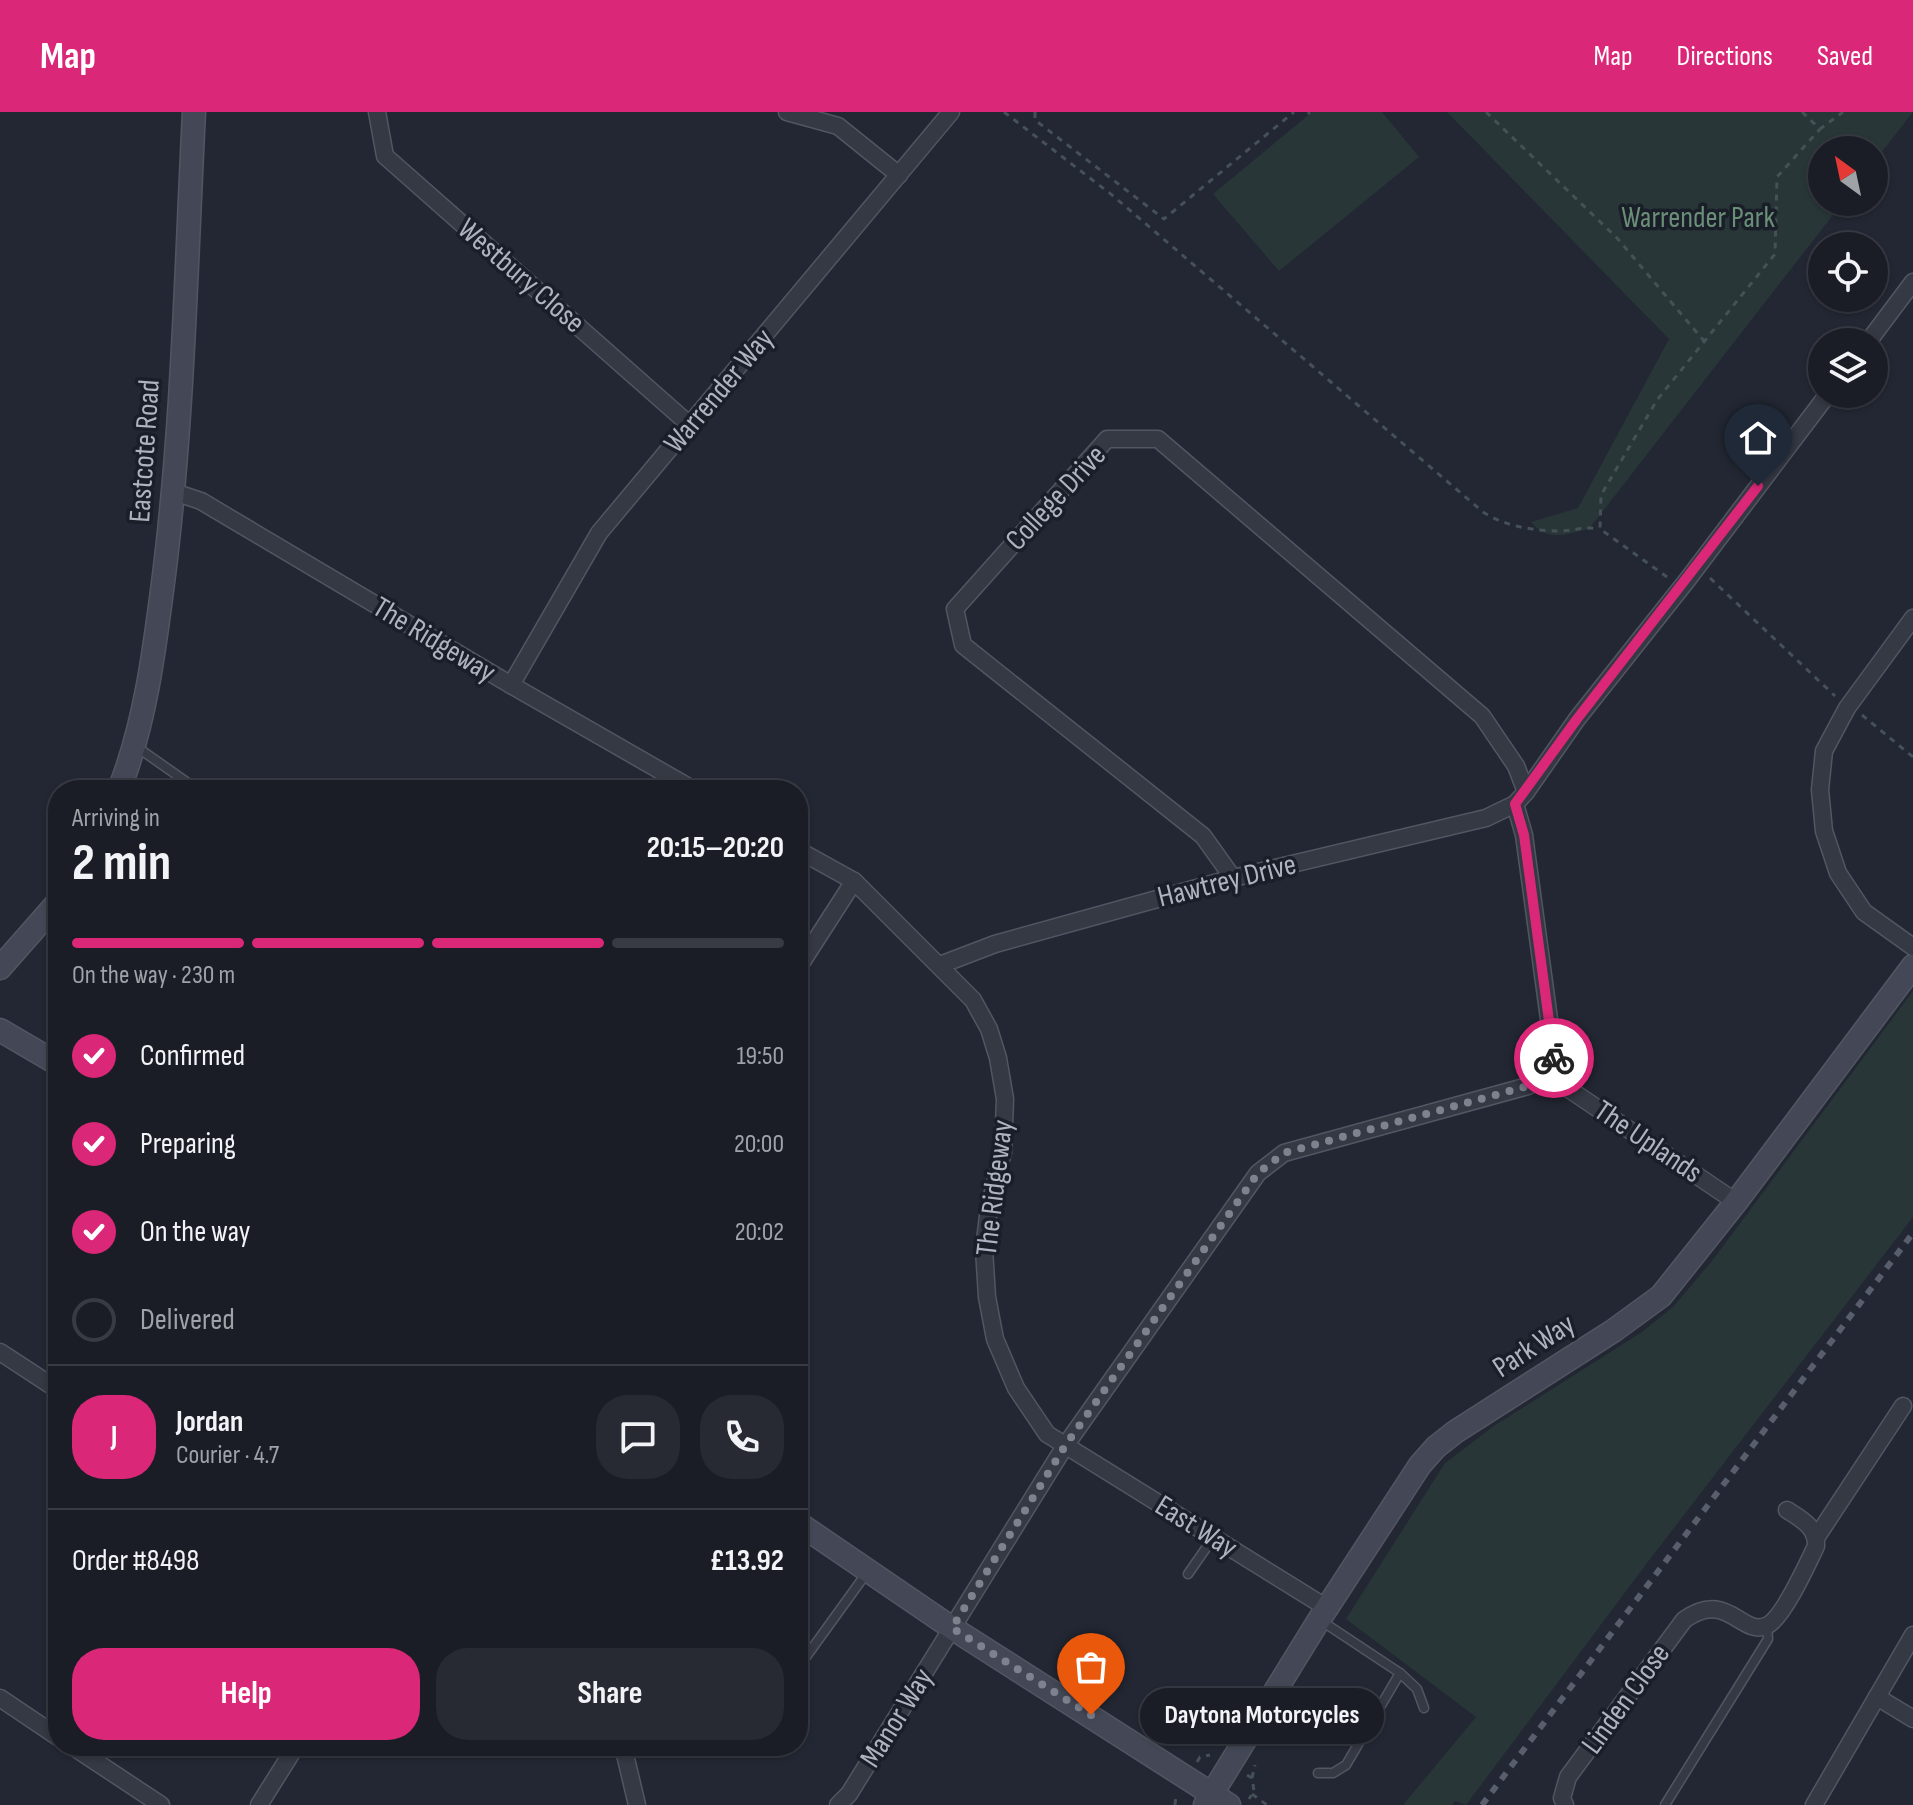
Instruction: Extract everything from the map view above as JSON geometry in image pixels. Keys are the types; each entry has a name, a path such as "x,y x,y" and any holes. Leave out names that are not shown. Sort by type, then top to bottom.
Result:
{"street":[{"name":"Eastcote Road","path":"122,780 148,690 174,492 194,112"},
{"name":"Westbury Close","path":"377,112 385,156 691,426"},
{"path":"787,112 838,126 899,175"},
{"name":"Warrender Way","path":"511,685 599,533 951,112"},
{"path":"1878,328 1913,282"},
{"path":"1551,1077 1555,1063 1520,798 1577,719 1817,408"},
{"name":"College Drive","path":"1233,878 1203,836 963,645 955,609 1107,439 1158,439 1482,716 1516,766 1520,798"},
{"name":"The Ridgeway","path":"174,492 201,501 677,780"},
{"path":"1913,618 1849,706 1824,751 1820,790 1824,831 1838,873 1864,912 1913,947"},
{"name":"Hawtrey Drive","path":"940,965 995,944 1233,878 1486,818 1520,798"},
{"name":"The Ridgeway","path":"808,856 854,881 973,1000 989,1029 1005,1099 1003,1152 989,1208 984,1249 987,1297 995,1339 1016,1388 1047,1434 1065,1446"},
{"path":"808,952 854,881"},
{"path":"0,968 48,913"},
{"name":"Park Way","path":"1215,1801 1323,1614 1420,1465 1436,1447 1661,1296 1736,1202 1913,966"},
{"path":"0,1030 48,1058"},
{"name":"The Uplands","path":"1551,1077 1736,1202"},
{"name":"Manor Way","path":"838,1805 849,1794 1065,1446 1258,1173 1284,1153 1551,1077"},
{"path":"0,1352 48,1383"},
{"path":"1767,1626 1778,1615 1812,1555 1816,1538 1903,1406"},
{"name":"East Way","path":"1065,1446 1214,1537 1323,1614"},
{"path":"1787,1510 1805,1522 1816,1538"},
{"path":"808,1530 1215,1801"},
{"name":"Linden Close","path":"1565,1805 1562,1798 1568,1777 1684,1620 1696,1611 1709,1608 1719,1609 1751,1625 1767,1626"},
{"path":"1814,1805 1913,1635"},
{"path":"1877,1697 1913,1719"},
{"path":"0,1698 48,1730"},
{"path":"87,1756 161,1805"},
{"path":"259,1805 290,1756"},
{"path":"625,1756 637,1805"}],"lane":[{"path":"134,745 184,780"},
{"path":"1188,1574 1214,1537"},
{"path":"808,1654 868,1571"},
{"path":"1323,1614 1400,1673 1417,1689 1424,1708"},
{"path":"1665,1805 1768,1639 1767,1626"},
{"path":"1318,1773 1333,1773 1346,1765 1400,1673"}],"path":[{"path":"1004,112 1112,195 1483,512 1501,522 1518,525 1560,531 1588,527 1600,529 1669,578 1709,577 1849,706 1913,757"},
{"path":"1035,112 1035,120 1164,219 1294,112"},
{"path":"1486,112 1617,238 1704,341"},
{"path":"1802,112 1820,129"},
{"path":"1600,529 1601,495 1657,400 1775,254 1777,177 1820,129 1843,112"},
{"path":"1252,1794 1267,1805"}],"green space":[{"path":"1312,112 1382,112 1419,157 1279,271 1213,194"},
{"name":"Warrender Park","path":"1447,112 1913,112 1888,144 1888,136 1808,136 1808,216 1832,216 1820,232 1808,232 1808,247 1589,529 1551,535 1537,529 1531,522 1578,508 1669,339"},
{"path":"1913,991 1913,1217 1466,1805 1455,1801 1452,1805 1403,1805 1476,1717 1346,1619 1445,1463 1494,1426 1642,1332 1673,1307 1712,1261"}],"railway":[{"path":"1482,1805 1913,1233"}],"way so far":[{"path":"1091,1715 952,1628 1065,1446 1258,1173 1284,1153 1528,1086 1551,1077 1554,1058"}],"place":[{"name":"Daytona Motorcycles","path":"1091,1715"}],"route":[{"path":"1554,1058 1524,835 1515,804 1758,486"}]}
